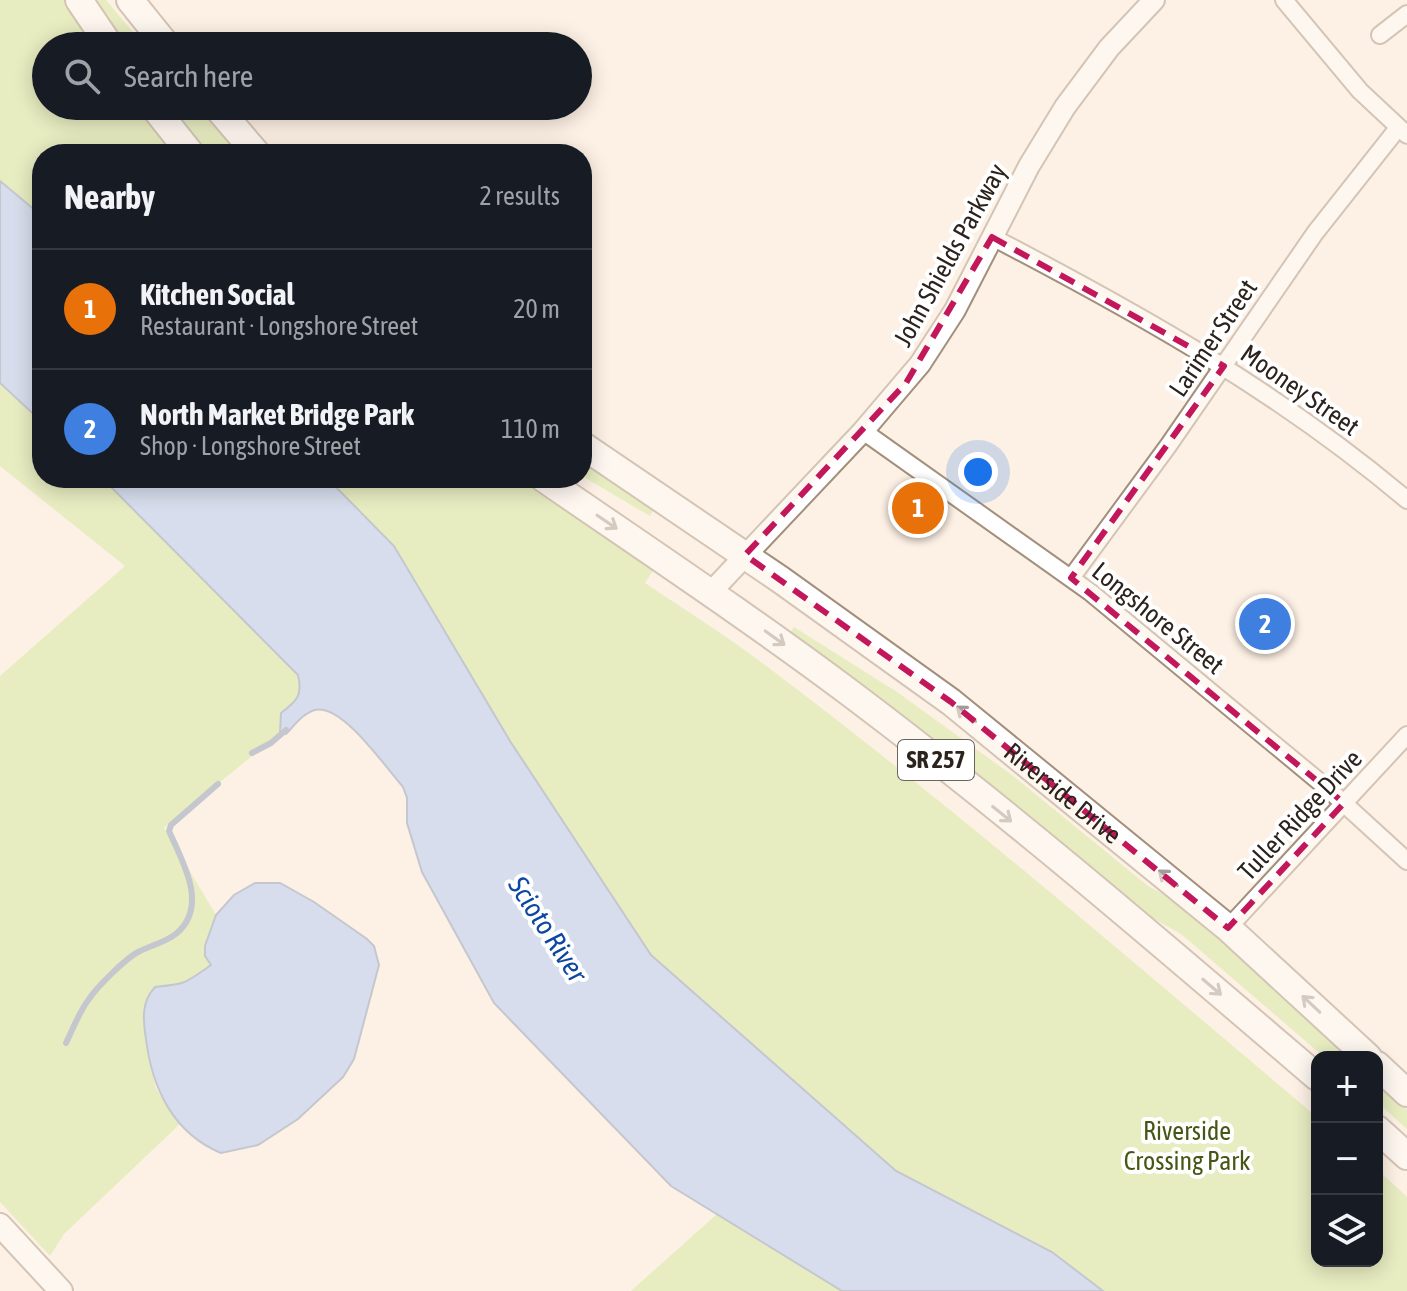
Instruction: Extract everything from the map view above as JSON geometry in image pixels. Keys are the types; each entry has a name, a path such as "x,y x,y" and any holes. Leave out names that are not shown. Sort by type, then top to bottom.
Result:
{"main road":[{"path":"79,0 101,32"},
{"path":"130,0 156,32"},
{"path":"164,120 183,144"},
{"path":"228,120 248,144"},
{"name":"Riverside Drive","path":"592,452 745,555 951,702 1228,928 1361,1051"},
{"name":"SR 257","path":"558,488 711,592 851,694 1152,937 1311,1072"},
{"path":"1383,1071 1407,1093"},
{"path":"1383,1134 1407,1156"},
{"path":"0,1225 61,1291"}],"street":[{"name":"John Shields Parkway","path":"711,592 906,383 955,310 1029,166 1065,107 1109,48 1154,0"},
{"path":"1284,0 1360,91 1402,132"},
{"path":"1380,35 1407,14"},
{"name":"Larimer Street","path":"1071,578 1112,525 1315,233 1402,132"},
{"name":"Mooney Street","path":"992,237 1103,295 1224,366 1333,440 1407,500"},
{"name":"Longshore Street","path":"863,431 1071,578 1344,803 1407,861"},
{"name":"Tuller Ridge Drive","path":"1228,928 1407,735"}],"highlighted area":[{"path":"992,237 1224,366 1071,578 1344,803 1228,928 951,702 745,555 906,383"}],"green space":[{"path":"0,0 65,0 85,32 32,32 32,120 146,120 166,144 32,144 32,208 0,181"},
{"path":"92,0 106,0 133,32 113,32"},
{"path":"178,120 215,120 235,144 199,144"},
{"path":"0,383 32,413 32,488 112,488 298,675 300,688 291,705 281,713 280,733 164,828 216,915 205,946 211,965 181,984 160,986 143,1016 156,1088 172,1115 181,1123 64,1234 50,1256 0,1202 0,676 125,566 0,466"},
{"path":"592,466 655,508 650,516 592,482"},
{"name":"Riverside Crossing Park","path":"337,488 534,488 654,569 645,583 751,654 906,774 1311,1112 1311,1267 1383,1267 1383,1175 1407,1197 1407,1291 1104,1291 1052,1252 896,1171 651,955 510,741 394,546"},
{"path":"794,627 897,692 1012,775 1148,886 1193,910 1347,1051 1317,1051 1181,934 1136,909 789,634"},
{"path":"1383,1086 1407,1110 1407,1129 1383,1107"},
{"path":"717,1214 842,1291 631,1291"}],"water":[{"path":"0,181 32,208 32,413 0,383"},
{"name":"Scioto River","path":"112,488 337,488 394,546 510,741 651,955 896,1171 1052,1252 1103,1291 842,1291 671,1186 494,1003 422,872 407,823 407,798 403,787 375,752 350,726 326,711 315,710 299,720 286,734 280,733 281,713 299,693 298,675"},
{"path":"255,883 280,883 314,902 367,939 374,946 379,965 354,1059 343,1077 298,1119 258,1145 221,1153 190,1134 168,1107 149,1057 144,1012 147,999 155,987 184,982 211,965 205,956 205,946 216,915 234,895"}],"waterway":[{"path":"252,753 286,730"},
{"path":"66,1043 85,1004 105,981 132,956 163,942 186,922 191,909 190,883 169,831 171,825 218,784"}],"place":[{"name":"Kitchen Social","path":"918,508"},
{"name":"North Market Bridge Park","path":"1265,624"}]}
